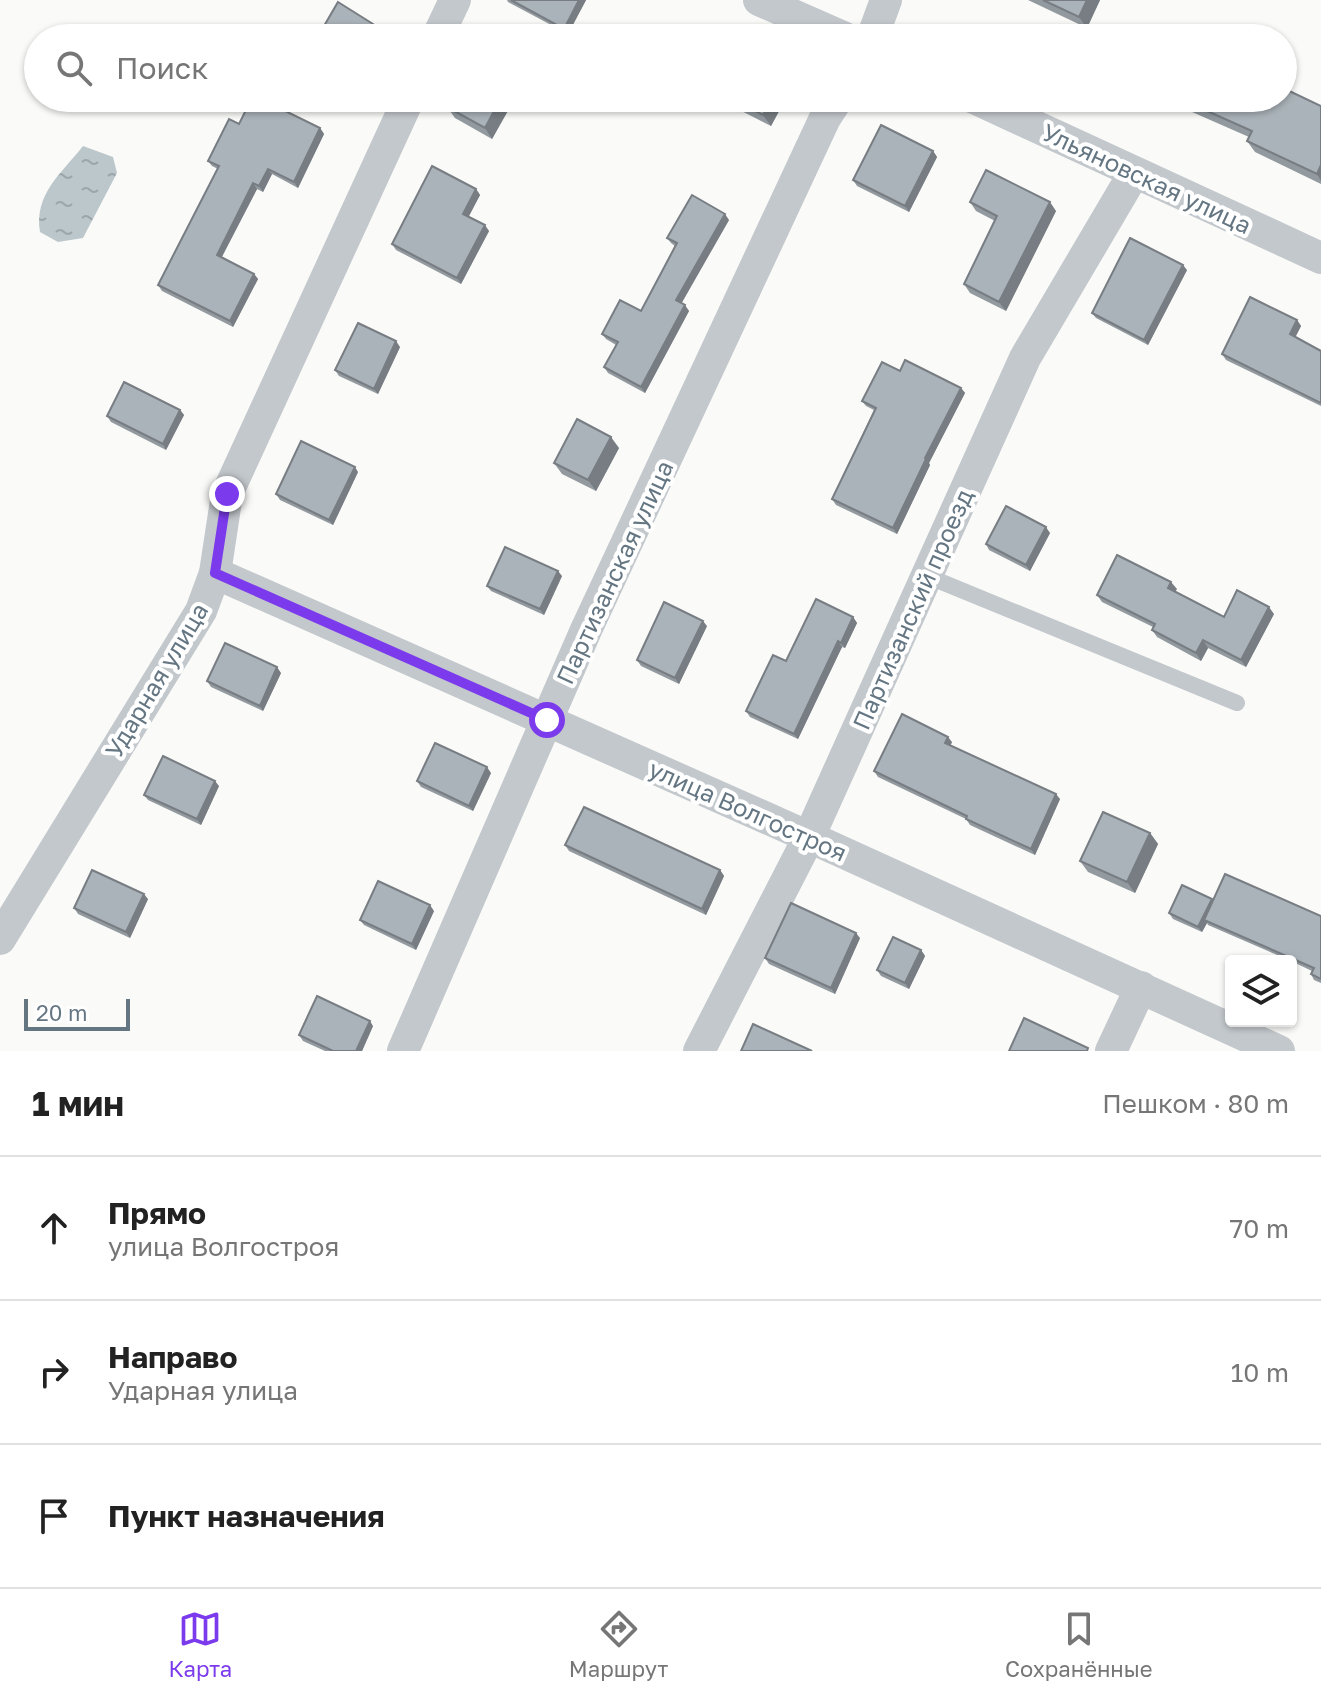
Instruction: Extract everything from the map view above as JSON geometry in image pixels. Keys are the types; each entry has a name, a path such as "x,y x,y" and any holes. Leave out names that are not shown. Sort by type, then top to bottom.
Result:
{"street":[{"path":"444,24 455,0"},
{"path":"759,0 813,24"},
{"path":"877,24 886,0"},
{"name":"Ударная улица","path":"0,939 201,611 215,573 227,494 403,112"},
{"name":"Партизанская улица","path":"403,1051 586,630 829,112"},
{"name":"Ульяновская улица","path":"1004,112 1321,258"},
{"name":"Партизанский проезд","path":"699,1051 809,837 1025,358 1134,173"},
{"name":"улица Волгостроя","path":"215,573 809,837 1279,1051"},
{"path":"1111,1051 1141,987"}],"lane":[{"path":"927,576 1237,703"}],"water":[{"path":"83,146 113,157 117,173 83,238 58,242 40,232 41,206 58,175"}],"building":[{"path":"511,0 579,0 567,24 555,24"},
{"path":"1043,0 1087,0 1079,17"},
{"path":"338,2 373,24 325,24"},
{"path":"1297,95 1321,106 1321,165 1317,174 1247,141 1252,131 1209,112 1297,112"},
{"path":"245,112 287,112 320,128 294,182 268,169 259,186 253,183 217,255 254,274 230,321 158,285 219,166 208,161 229,119 239,124"},
{"path":"456,112 494,112 485,128"},
{"path":"881,125 933,151 905,206 853,180"},
{"path":"432,166 476,189 463,214 485,225 457,278 392,244"},
{"path":"986,170 1050,202 999,302 964,284 997,216 970,202"},
{"path":"692,195 725,214 676,300 685,305 641,387 604,367 618,342 602,334 620,300 641,311 677,243 667,238"},
{"path":"1130,238 1183,265 1144,340 1092,313"},
{"path":"1250,297 1297,320 1290,334 1321,351 1321,403 1222,354"},
{"path":"358,323 396,341 374,389 335,370"},
{"path":"905,360 961,388 893,528 832,499 876,408 862,401 882,362 900,371"},
{"path":"124,382 180,410 163,444 107,416"},
{"path":"577,419 611,437 588,480 554,463"},
{"path":"301,441 355,467 329,520 276,494"},
{"path":"1006,506 1046,527 1026,565 986,544"},
{"path":"505,547 558,571 540,609 487,586"},
{"path":"1117,555 1171,582 1168,588 1224,617 1237,590 1269,607 1241,660 1203,640 1196,653 1152,630 1155,624 1097,595"},
{"path":"816,599 853,617 841,643 838,641 794,734 746,711 773,655 786,661"},
{"path":"664,602 703,621 675,678 637,660"},
{"path":"225,643 277,667 260,706 207,681"},
{"path":"902,714 948,737 945,743 1056,794 1031,849 874,771"},
{"path":"435,743 487,767 469,806 417,781"},
{"path":"163,756 215,781 197,819 144,795"},
{"path":"584,807 720,870 702,909 565,845"},
{"path":"1103,812 1150,833 1127,882 1080,861"},
{"path":"92,870 144,894 126,932 74,908"},
{"path":"1225,874 1321,916 1321,979 1311,974 1314,968 1297,961 1297,955 1284,955 1204,920"},
{"path":"378,881 430,905 412,944 360,920"},
{"path":"1182,885 1212,899 1198,927 1169,913"},
{"path":"791,903 856,933 831,988 765,958"},
{"path":"893,937 921,950 905,983 877,970"},
{"path":"317,996 370,1021 356,1051 333,1051 299,1035"},
{"path":"1024,1018 1088,1048 1087,1051 1009,1051"},
{"path":"753,1024 812,1051 741,1051"}],"route":[{"path":"227,494 215,573 547,720"}]}
